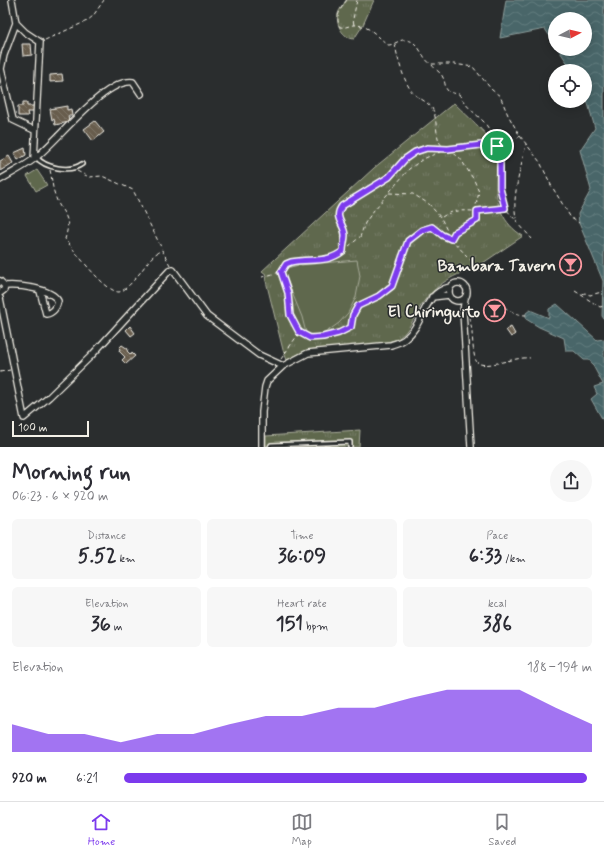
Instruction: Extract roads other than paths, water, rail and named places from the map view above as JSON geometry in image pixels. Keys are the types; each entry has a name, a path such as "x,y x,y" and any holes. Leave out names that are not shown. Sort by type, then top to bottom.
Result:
{"street":[{"path":"12,0 16,23 4,55 1,69 3,83 13,120 34,130"},
{"path":"16,23 25,32 40,42 34,130 35,158"},
{"path":"0,180 35,158 69,126 87,106 117,84 133,82 141,94"},
{"path":"0,298 24,418 49,397 86,361 170,271 173,270 207,316 259,355 283,366"},
{"path":"0,281 5,286 25,286 40,291"},
{"path":"262,447 262,412 265,387 270,377 283,366 308,353 391,345 401,341 406,338 414,328 432,298 442,289 450,287 458,282 464,284 468,290 465,298 471,447"},
{"path":"0,293 4,290 5,286"},
{"path":"449,295 450,287"},
{"path":"432,298 449,295"},
{"path":"449,295 466,313"},
{"path":"454,300 461,300 465,298"}],"lane":[{"path":"35,158 41,163 72,169 82,164"},
{"path":"270,447 271,445 286,446 350,442 350,447"}],"water":[{"path":"506,0 604,0 604,319 602,316 603,281 579,223 578,214 591,190 580,150 595,128 589,108 592,108 592,64 568,64 563,56 592,56 592,12 548,12 548,34 545,29 500,38"},
{"path":"557,304 597,340 604,339 604,422 591,399 597,394 594,387 603,384 590,360 584,360 574,351 566,351 564,338 539,327 526,319 526,313 530,310 549,318 549,309"}],"place":[{"name":"Bambara Tavern","path":"571,265"},
{"name":"El Chiringuito","path":"495,311"}]}
